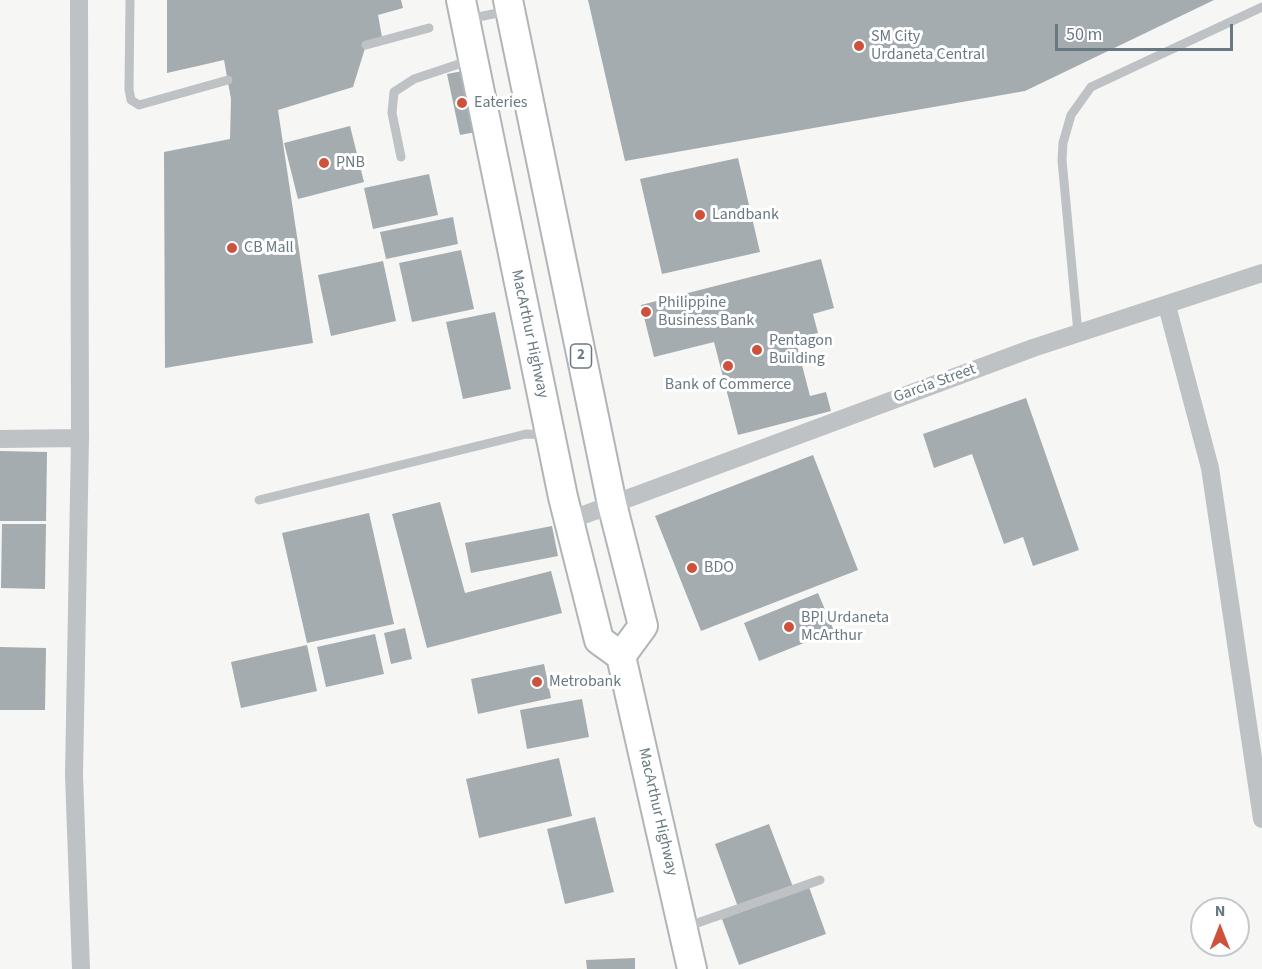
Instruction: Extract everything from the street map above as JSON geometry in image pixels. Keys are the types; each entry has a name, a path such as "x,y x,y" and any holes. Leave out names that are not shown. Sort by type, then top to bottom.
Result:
{"main road":[{"name":"2","path":"509,6 612,504 643,626 621,656"},
{"name":"MacArthur Highway","path":"463,10 550,435 570,520 599,640 621,656 692,969"}],"street":[{"path":"79,0 80,438 74,775 81,969"},
{"name":"Garcia Street","path":"570,520 1078,333 1167,306 1262,273"},
{"path":"1167,306 1210,468 1262,819"},
{"path":"0,439 80,438"}],"lane":[{"path":"130,0 129,89 131,100 139,105 228,80"},
{"path":"463,10 509,6"},
{"path":"1078,333 1062,160 1063,142 1071,115 1091,87 1262,7"},
{"path":"366,45 429,28"},
{"path":"401,157 392,112 394,92 414,79 473,60"},
{"path":"259,500 526,434 550,435"},
{"path":"684,928 820,880"}],"building":[{"name":"CB Mall","path":"167,0 401,0 403,8 378,15 382,37 366,45 353,87 278,110 313,343 165,368 164,152 230,139 231,99 224,60 167,73"},
{"name":"SM City Urdaneta Central","path":"588,0 1214,0 1025,91 625,161"},
{"name":"Eateries","path":"463,71 476,132 460,135 447,74"},
{"name":"PNB","path":"350,126 364,182 298,199 284,143"},
{"name":"Landbank","path":"738,158 760,252 662,274 640,179"},
{"path":"429,174 438,215 373,229 364,188"},
{"path":"453,217 458,244 386,259 380,232"},
{"path":"461,250 474,309 412,322 399,263"},
{"name":"Pentagon Building","path":"821,259 834,308 813,314 818,333 795,338 810,396 826,392 831,411 738,435 714,342 654,357 641,305"},
{"path":"383,261 396,321 331,336 318,275"},
{"path":"495,312 511,389 463,399 446,322"},
{"path":"1026,398 1079,550 1033,566 1023,537 1004,544 972,454 934,468 923,434"},
{"path":"0,451 47,452 46,521 0,521"},
{"path":"813,455 858,570 701,631 655,516"},
{"path":"440,502 465,593 551,571 562,613 427,648 392,514"},
{"path":"369,513 394,624 307,643 282,533"},
{"path":"2,524 46,524 45,589 1,588"},
{"path":"552,526 558,556 471,573 465,543"},
{"name":"BPI Urdaneta McArthur","path":"818,593 834,631 759,661 744,623"},
{"path":"405,628 412,659 391,664 384,633"},
{"path":"375,634 384,674 326,687 317,647"},
{"path":"307,645 317,691 241,708 231,662"},
{"path":"0,647 46,648 45,710 0,710"},
{"path":"544,664 551,698 478,714 471,679"},
{"path":"582,699 589,737 527,749 520,710"},
{"path":"559,758 572,816 479,838 466,779"},
{"path":"595,817 614,892 565,904 547,829"},
{"path":"769,824 793,887 738,907 715,844"},
{"path":"809,887 826,934 739,965 722,919"},
{"path":"635,958 635,969 587,969 586,960"}],"place":[{"name":"SM City Urdaneta Central","path":"859,46"},
{"name":"Eateries","path":"462,103"},
{"name":"PNB","path":"324,163"},
{"name":"Landbank","path":"700,215"},
{"name":"CB Mall","path":"232,248"},
{"name":"Philippine Business Bank","path":"646,312"},
{"name":"Pentagon Building","path":"757,350"},
{"name":"Bank of Commerce","path":"728,366"},
{"name":"BDO","path":"692,568"},
{"name":"BPI Urdaneta McArthur","path":"789,627"},
{"name":"Metrobank","path":"537,682"}]}
